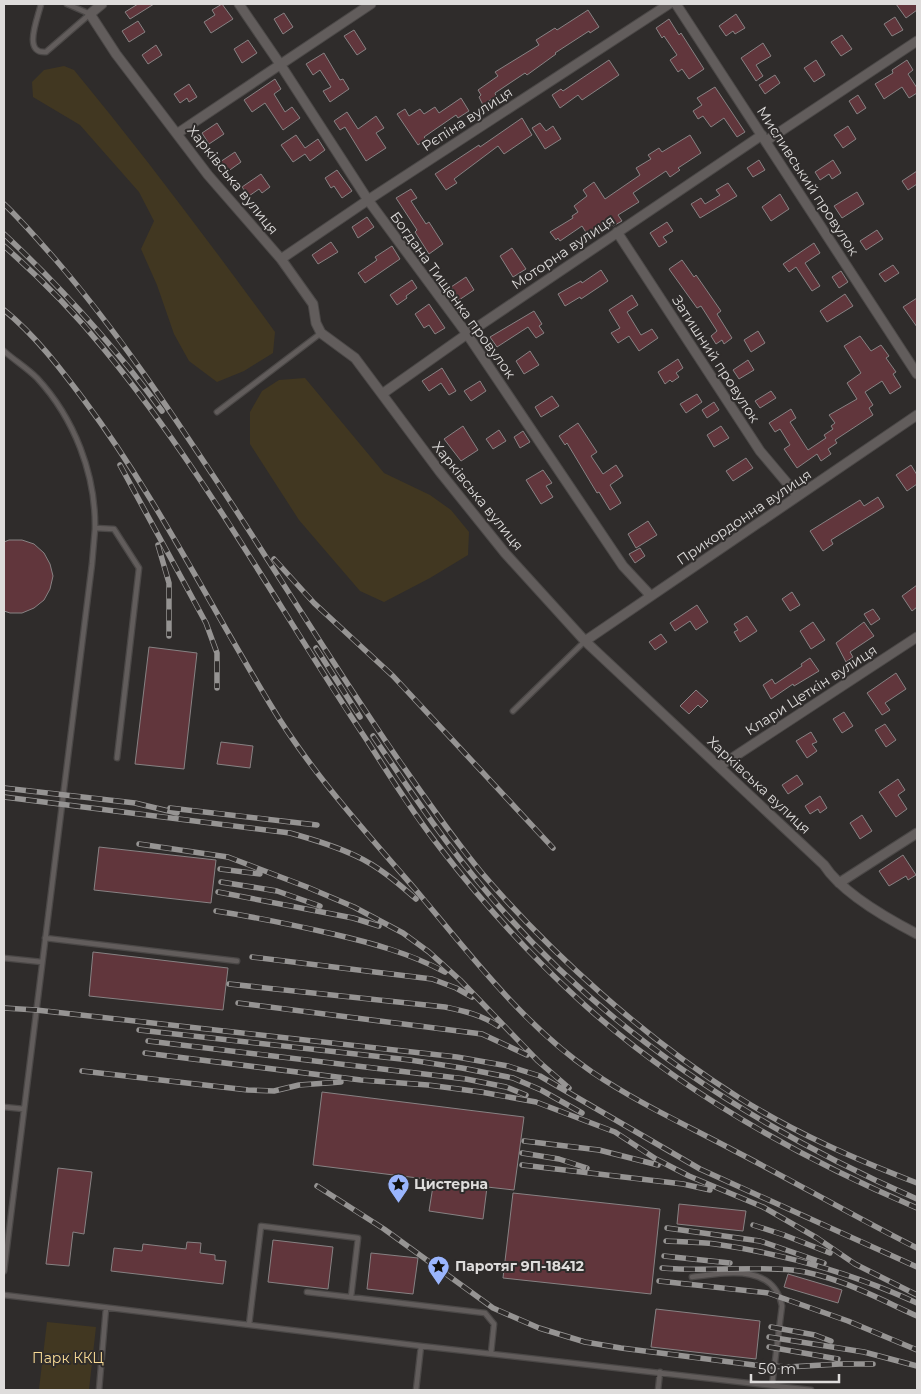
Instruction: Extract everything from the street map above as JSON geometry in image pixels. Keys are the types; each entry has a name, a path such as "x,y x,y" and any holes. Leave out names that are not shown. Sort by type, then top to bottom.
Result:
{"street":[{"path":"90,14 102,4"},
{"name":"Богдана Тищенка провулок","path":"239,4 368,200 467,334 623,566 651,596"},
{"path":"178,134 370,4"},
{"name":"Рєпіна вулиця","path":"281,259 368,200 669,4"},
{"name":"Мисливський провулок","path":"676,4 917,374"},
{"name":"Харківська вулиця","path":"90,14 116,54 208,175 281,259 313,304 316,323 321,333 355,358 440,472 506,553 585,641 824,865 839,883 901,926 917,934"},
{"name":"Моторна вулиця","path":"382,394 618,232 764,138 916,44"},
{"name":"Затишний провулок","path":"618,232 760,451 798,496"},
{"name":"Прикордонна вулиця","path":"585,641 917,415"},
{"name":"Клари Цеткін вулиця","path":"720,766 917,637"},
{"path":"839,883 917,832"}],"lane":[{"path":"41,4 32,43 34,49 39,53 46,52 90,14 67,4"},
{"path":"217,412 321,333"},
{"path":"4,352 36,377 55,401 79,441 87,468 95,528 24,1109 6,1240 4,1271"},
{"path":"95,528 114,529 139,568 117,758"},
{"path":"513,711 585,641"},
{"path":"45,938 237,961"},
{"path":"4,958 42,962"},
{"path":"4,1107 24,1109"},
{"path":"249,1325 261,1226 358,1238 351,1297"},
{"path":"692,1277 716,1274 750,1274 768,1280 776,1289 782,1306 772,1385"},
{"path":"307,1292 485,1313 494,1324 491,1354"},
{"path":"4,1295 421,1346 812,1390"},
{"path":"99,1390 106,1308"},
{"path":"416,1390 421,1346"},
{"path":"658,1390 660,1372"}],"green space":[{"path":"64,66 74,70 126,134 275,332 273,353 244,371 217,382 189,361 174,334 157,285 141,249 154,221 139,192 80,125 33,97 32,82 44,70"},
{"path":"305,378 384,473 430,495 451,510 469,532 468,555 430,578 384,602 360,591 299,520 250,444 250,412 262,391 279,380"},
{"name":"Парк ККЦ","path":"47,1322 96,1327 89,1390 39,1389"}],"building":[{"path":"138,4 154,4 130,19 125,12"},
{"path":"222,4 233,19 211,33 204,22 215,15 212,10"},
{"path":"896,4 917,4 917,10 906,18"},
{"path":"588,10 599,27 590,33 589,31 555,53 527,75 525,73 495,93 496,96 483,105 478,90 498,76 495,72 539,45 536,40 555,28 557,30"},
{"path":"284,13 293,27 283,34 274,19"},
{"path":"736,14 745,28 735,34 733,31 726,36 719,26"},
{"path":"895,17 903,30 892,36 884,24"},
{"path":"669,19 679,35 681,33 704,69 689,79 682,69 678,72 670,60 677,55 656,28"},
{"path":"138,21 145,32 129,42 122,31"},
{"path":"354,30 366,49 357,55 344,36"},
{"path":"842,35 852,49 841,56 831,42"},
{"path":"248,40 257,53 242,63 234,49"},
{"path":"763,43 771,56 756,65 763,76 756,81 741,58"},
{"path":"156,45 162,55 148,64 142,55"},
{"path":"324,53 340,80 343,79 349,89 330,102 323,91 331,87 320,70 313,75 306,64"},
{"path":"609,60 619,75 582,100 578,95 560,108 552,95 561,89 563,91"},
{"path":"816,60 825,75 814,82 804,68"},
{"path":"907,60 913,70 908,74 917,88 917,93 909,98 902,87 884,99 875,84 893,73 892,70"},
{"path":"775,75 780,83 765,94 759,85"},
{"path":"275,79 281,89 274,94 285,112 292,107 300,118 283,130 265,103 252,112 244,100"},
{"path":"189,84 197,97 189,102 187,98 180,103 174,94"},
{"path":"715,87 745,132 737,137 724,118 711,127 703,116 698,119 693,111 702,105 697,98"},
{"path":"858,95 866,108 857,114 849,101"},
{"path":"461,98 469,111 458,118 456,115 424,137 426,139 418,145 397,114 405,109 409,116 420,109 424,114 435,107 439,113"},
{"path":"347,112 358,129 376,116 384,128 376,133 386,148 366,161 345,127 340,130 334,121"},
{"path":"522,118 532,135 504,154 498,146 454,179 457,183 446,190 435,174 479,145 480,147"},
{"path":"217,123 224,134 209,144 202,133"},
{"path":"540,123 546,131 553,126 561,139 545,149 532,128"},
{"path":"848,126 856,139 843,148 834,135"},
{"path":"296,135 305,148 318,139 325,150 310,161 305,154 293,162 281,145"},
{"path":"690,135 701,153 678,168 680,170 670,177 666,171 633,193 639,202 618,215 622,221 613,226 609,220 587,234 582,226 560,241 558,238 556,240 550,232 573,218 572,216 578,212 574,206 587,196 583,190 594,182 605,199 640,175 636,168 651,159 648,155 659,148 662,152"},
{"path":"235,152 241,162 227,172 220,162"},
{"path":"759,160 765,170 753,177 747,168"},
{"path":"833,160 841,173 832,179 829,174 820,180 815,172"},
{"path":"337,170 352,191 342,198 334,186 331,188 325,178"},
{"path":"917,171 917,184 908,190 902,181"},
{"path":"261,174 270,187 262,193 259,189 249,196 242,187"},
{"path":"728,183 737,196 700,218 691,204 701,198 705,204 720,195 716,190"},
{"path":"411,189 417,198 411,201 426,224 429,222 443,244 429,254 415,232 417,230 396,198"},
{"path":"857,192 864,204 842,218 834,206"},
{"path":"780,194 789,209 771,221 762,207"},
{"path":"367,217 374,227 358,238 352,227"},
{"path":"667,222 673,231 663,237 667,242 659,247 650,233"},
{"path":"877,230 883,239 866,250 860,241"},
{"path":"331,242 338,252 318,264 312,255"},
{"path":"814,243 820,253 805,263 820,286 812,291 796,267 789,272 783,264"},
{"path":"392,246 400,259 365,283 358,273 377,260 375,257"},
{"path":"512,248 526,269 513,277 500,256"},
{"path":"682,260 694,277 696,275 721,311 717,314 732,338 724,344 722,340 716,344 711,336 717,331 701,306 697,308 669,269"},
{"path":"893,265 899,273 885,282 879,274"},
{"path":"601,270 608,281 581,299 580,297 565,306 558,294 581,281 582,283"},
{"path":"841,271 848,282 839,288 832,277"},
{"path":"466,277 474,290 459,300 451,287"},
{"path":"412,280 417,288 397,305 390,295"},
{"path":"845,294 853,306 827,322 820,311"},
{"path":"632,295 638,305 627,312 641,335 652,329 658,338 639,351 629,336 618,343 611,333 620,328 609,310"},
{"path":"917,298 917,327 903,307"},
{"path":"429,304 445,328 435,334 429,325 424,328 415,314"},
{"path":"534,311 542,324 539,326 544,333 536,338 528,327 497,347 490,337"},
{"path":"758,331 765,343 751,352 744,340"},
{"path":"860,336 871,351 881,345 889,356 886,358 896,372 893,374 901,387 890,394 882,381 865,392 873,405 869,408 873,415 835,440 837,443 828,449 831,454 821,461 817,454 797,468 784,449 790,445 780,429 775,432 769,423 791,409 796,418 790,422 808,450 826,438 824,435 833,429 831,426 835,423 829,415 857,399 847,383 861,373 844,346"},
{"path":"530,351 539,365 524,374 516,361"},
{"path":"678,359 683,368 676,373 679,377 665,384 658,372"},
{"path":"748,360 754,370 739,379 733,370"},
{"path":"442,368 456,391 449,395 441,383 429,391 422,381"},
{"path":"480,381 486,391 471,401 464,391"},
{"path":"771,391 776,398 760,408 755,401"},
{"path":"697,394 702,402 686,413 680,404"},
{"path":"552,396 559,406 541,417 535,407"},
{"path":"714,402 719,410 707,418 702,410"},
{"path":"578,423 597,452 591,456 603,474 616,465 623,476 610,485 621,503 610,510 599,492 597,493 567,443 565,445 559,436"},
{"path":"463,426 478,450 461,461 444,439"},
{"path":"721,426 729,438 714,447 707,435"},
{"path":"499,430 506,441 493,449 486,439"},
{"path":"523,431 530,442 520,448 514,437"},
{"path":"746,458 753,468 733,481 726,471"},
{"path":"911,465 917,475 917,484 907,491 896,475"},
{"path":"543,470 552,483 546,486 553,497 541,504 526,480"},
{"path":"878,497 884,507 831,540 833,544 823,551 810,531 860,500 864,506"},
{"path":"648,521 657,535 636,548 628,534"},
{"path":"22,540 34,544 44,553 50,564 53,576 50,589 44,600 34,608 22,613 4,611 4,542"},
{"path":"640,548 645,556 635,563 629,554"},
{"path":"917,585 917,607 912,611 902,596"},
{"path":"792,592 800,605 790,611 782,599"},
{"path":"697,605 708,622 696,630 690,621 675,631 670,623"},
{"path":"873,609 880,619 871,625 864,614"},
{"path":"747,616 757,631 740,642 734,632 738,630 734,624"},
{"path":"813,622 825,640 811,649 800,631"},
{"path":"864,622 874,636 850,652 853,657 846,662 836,643"},
{"path":"661,634 667,642 655,650 649,642"},
{"path":"149,647 197,653 184,769 135,764"},
{"path":"810,658 819,671 794,686 793,684 771,699 763,685 772,679 775,684 802,666 801,664"},
{"path":"896,673 906,689 885,703 890,710 882,715 867,693"},
{"path":"696,690 708,701 701,708 698,705 689,714 680,706"},
{"path":"844,712 853,726 842,733 833,719"},
{"path":"885,724 896,740 886,747 875,730"},
{"path":"811,732 817,742 812,744 817,751 807,758 796,741"},
{"path":"221,742 253,746 250,768 217,764"},
{"path":"797,775 803,784 788,794 782,785"},
{"path":"898,779 905,790 898,795 907,809 896,817 879,792"},
{"path":"820,796 827,808 820,813 818,809 810,814 805,806"},
{"path":"862,815 872,831 860,839 850,823"},
{"path":"99,847 216,860 211,903 94,890"},
{"path":"903,855 916,875 908,880 906,876 889,886 879,871"},
{"path":"93,952 228,968 223,1010 89,996"},
{"path":"322,1092 524,1117 514,1190 487,1187 483,1219 429,1211 434,1180 313,1165"},
{"path":"58,1168 92,1172 84,1234 73,1232 69,1266 46,1264"},
{"path":"513,1193 660,1209 651,1294 503,1278"},
{"path":"679,1204 746,1211 743,1231 677,1224"},
{"path":"273,1240 333,1247 328,1289 268,1282"},
{"path":"187,1242 201,1243 200,1253 215,1255 215,1260 226,1261 223,1284 111,1271 114,1248 142,1251 143,1244 186,1249"},
{"path":"371,1253 418,1258 413,1294 367,1289"},
{"path":"788,1274 842,1290 838,1303 784,1287"},
{"path":"656,1309 760,1321 756,1359 651,1347"}],"railway":[{"path":"4,204 55,259 101,315 143,373 224,492 377,729 439,818 481,872 509,903 538,934 602,994 669,1049 703,1074 738,1097 803,1134 848,1155 917,1183"},
{"path":"4,234 47,275 87,319 126,364 162,411"},
{"path":"4,246 43,282 80,321 140,395 208,492 412,810 489,908 523,945 559,982 616,1032 696,1091 782,1143 872,1188 917,1208"},
{"path":"4,310 47,352 110,436 158,511 247,666 302,753 357,822 519,1010 567,1053 592,1072 626,1093 917,1248"},
{"path":"120,465 206,623 217,653 217,688"},
{"path":"158,545 169,583 169,636"},
{"path":"274,559 314,603 393,676 553,848"},
{"path":"316,648 360,717"},
{"path":"373,736 427,815 486,891 531,941 579,987 630,1030 684,1070 739,1107 856,1171 917,1199"},
{"path":"4,788 135,803 177,813"},
{"path":"4,797 290,833 332,846 364,860 388,875 416,899"},
{"path":"170,808 317,825"},
{"path":"139,844 228,857 354,907 403,933 429,952 460,980 538,1061 569,1088"},
{"path":"220,869 260,874"},
{"path":"221,882 277,891 320,906"},
{"path":"218,892 353,918 379,926"},
{"path":"216,911 289,924 362,941 404,954 445,972"},
{"path":"252,957 432,979 456,988 472,997"},
{"path":"229,984 445,1007 479,1016 498,1026"},
{"path":"238,1003 482,1034 527,1055"},
{"path":"4,1008 457,1057 508,1066 540,1076 700,1169 917,1267"},
{"path":"139,1030 410,1060 462,1068 513,1078 541,1090 582,1113"},
{"path":"148,1041 466,1079 506,1087 526,1095"},
{"path":"145,1053 361,1080 428,1085 536,1102 615,1132 656,1159 689,1176 763,1207 817,1238 855,1264 917,1295"},
{"path":"82,1071 248,1090 274,1091 299,1085 341,1082"},
{"path":"524,1141 599,1150 658,1165"},
{"path":"522,1153 559,1159 587,1168"},
{"path":"522,1165 683,1184 710,1190"},
{"path":"317,1186 384,1229 493,1308 539,1328 585,1342 754,1365 788,1367 873,1364"},
{"path":"753,1225 830,1253"},
{"path":"667,1228 760,1241 824,1263"},
{"path":"666,1241 715,1244 793,1259 844,1274 917,1303"},
{"path":"664,1256 730,1263"},
{"path":"662,1268 776,1269 808,1273 856,1288 917,1316"},
{"path":"659,1281 768,1293 848,1321 917,1350"},
{"path":"771,1327 815,1335 831,1341"},
{"path":"769,1337 864,1352 917,1366"},
{"path":"769,1347 838,1359"}],"place":[{"name":"Цистерна","path":"398,1203"},
{"name":"Паротяг 9П-18412","path":"439,1285"}]}
